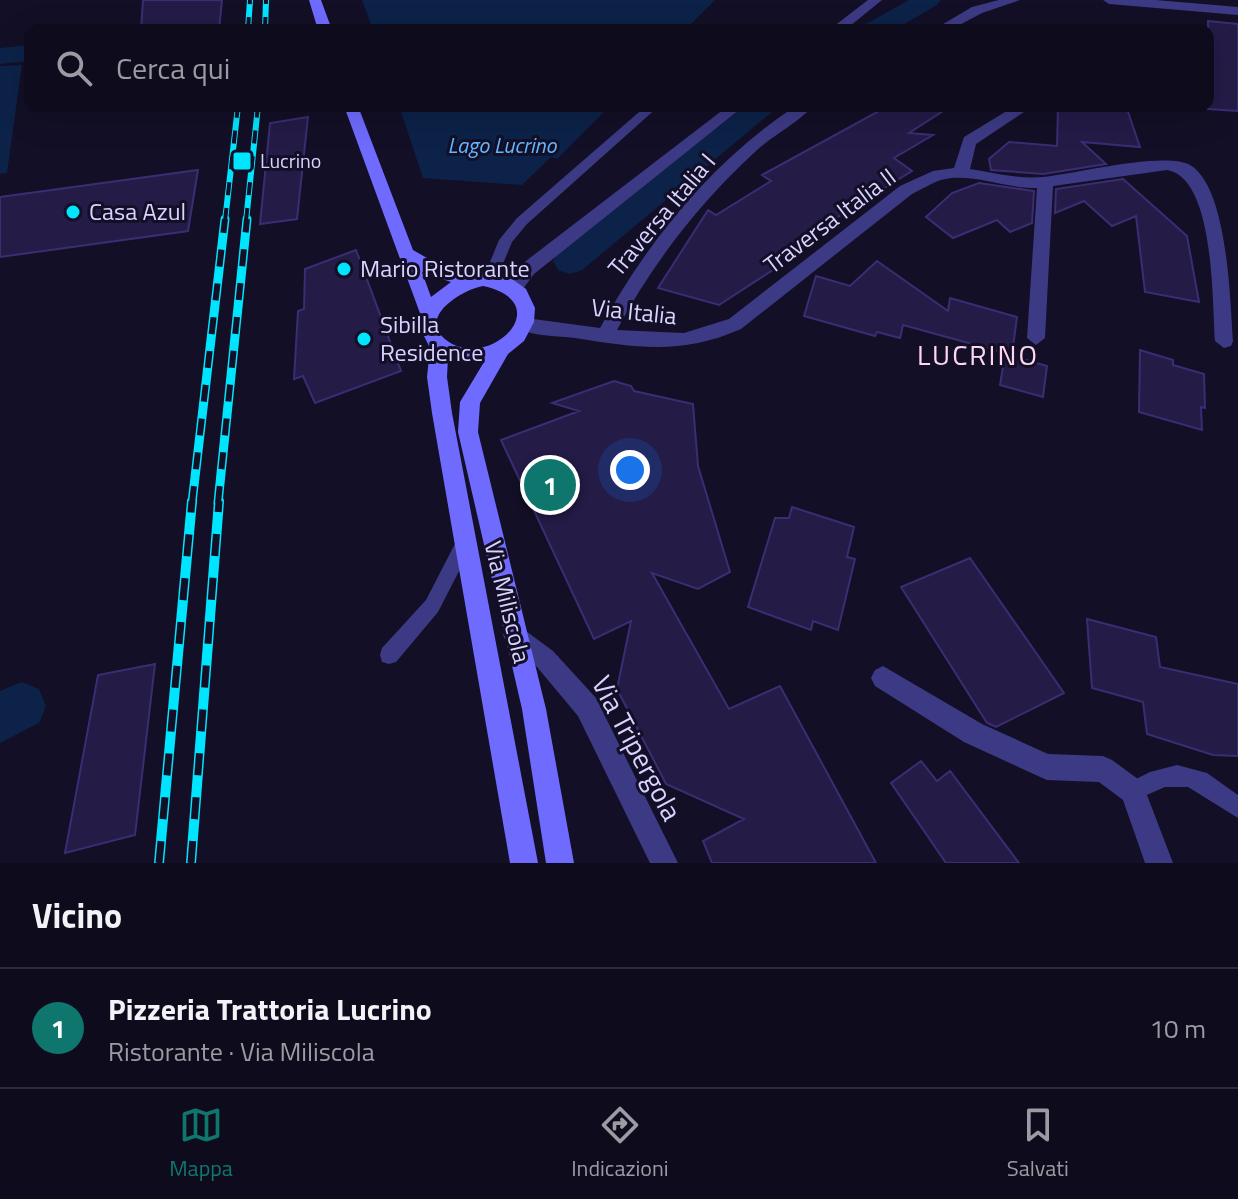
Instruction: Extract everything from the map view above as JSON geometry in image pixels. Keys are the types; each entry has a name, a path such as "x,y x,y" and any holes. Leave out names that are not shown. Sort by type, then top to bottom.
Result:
{"main road":[{"path":"315,0 323,24"},
{"path":"353,112 429,314 433,336 440,345 468,356 501,350"},
{"path":"407,254 428,267 468,281"},
{"path":"429,314 439,297 468,281 490,279 514,288 526,305 526,325"},
{"name":"Via Miliscola","path":"526,325 520,335 501,350 470,402 468,432 534,709 560,863"},
{"path":"440,345 437,377 524,863"}],"street":[{"path":"844,24 876,0"},
{"path":"951,24 977,10 1014,0"},
{"path":"1109,0 1238,11"},
{"path":"514,288 528,269 729,112"},
{"name":"Traversa Italia I","path":"605,335 623,300 680,223 722,176 795,112"},
{"path":"961,173 969,141 1016,112"},
{"name":"Traversa Italia II","path":"735,324 906,190 939,175 961,173 1021,183 1045,182 1167,165 1187,171 1201,191 1213,219 1224,341"},
{"path":"1036,338 1045,182"},
{"name":"Via Italia","path":"526,325 645,342 675,342 704,339 735,324"},
{"name":"Via Tripergola","path":"515,635 545,659 587,707 664,863"},
{"path":"883,678 973,733 1047,767 1103,769 1133,791 1159,863"}],"lane":[{"path":"490,279 506,240 522,221 646,112"},
{"path":"389,655 432,606 466,540"},
{"path":"1133,791 1158,777 1178,773 1201,779 1238,808"}],"water":[{"path":"362,0 715,0 691,24 371,24"},
{"path":"22,65 7,173 0,174 0,66"},
{"name":"Lago Lucrino","path":"401,112 604,112 557,159 551,157 522,185 423,178"}],"building":[{"path":"143,0 222,0 220,24 141,24"},
{"path":"1208,21 1238,24 1238,111 1214,109 1214,24 1208,24"},
{"path":"877,112 942,112 909,133 933,135 894,158 912,171 765,262 779,266 719,305 658,288 708,210 716,215 771,181 762,175"},
{"path":"1058,112 1128,112 1140,147 1082,142 1106,164 1043,174 991,170 989,159 1009,142 1057,146"},
{"path":"308,117 297,219 260,224 270,123"},
{"path":"198,170 188,231 0,257 0,197"},
{"path":"1123,179 1187,236 1199,302 1145,292 1136,216 1112,226 1084,201 1055,213 1056,189"},
{"path":"979,183 1034,191 1032,223 1010,232 997,220 953,238 926,217 952,193"},
{"path":"356,250 401,371 315,403 303,376 294,379 298,311 304,309 305,269"},
{"path":"877,261 948,311 950,298 1017,317 1012,355 903,325 900,338 877,332 875,336 804,316 816,276 850,286"},
{"path":"1140,350 1173,360 1173,365 1204,374 1202,430 1139,412"},
{"path":"1005,354 1047,366 1043,397 1000,385"},
{"path":"614,381 631,386 634,391 693,404 698,466 730,572 698,589 652,573 729,709 780,686 876,863 712,863 703,841 744,819 666,784 617,689 631,621 594,639 501,440 579,411 552,403"},
{"path":"792,507 854,527 847,557 855,559 838,630 813,621 811,630 748,607 775,518 789,518"},
{"path":"970,558 1064,693 996,727 987,723 901,587"},
{"path":"1087,619 1156,637 1160,667 1238,684 1238,756 1213,755 1147,734 1143,702 1092,688"},
{"path":"155,664 135,835 65,853 98,675"},
{"path":"921,761 937,781 950,771 1019,863 946,863 891,783"}],"waterway":[{"path":"886,24 928,0"},
{"path":"0,56 24,54"},
{"path":"570,261 756,112"},
{"path":"0,718 22,706"}],"railway":[{"path":"248,24 250,0"},
{"path":"265,24 266,0"},
{"path":"225,221 237,112"},
{"path":"246,221 257,112"},
{"path":"192,503 225,219"},
{"path":"218,503 247,219"},
{"path":"159,863 192,501"},
{"path":"191,863 219,501"}],"place":[{"name":"Lucrino","path":"242,161"},
{"name":"Casa Azul","path":"73,212"},
{"name":"Mario Ristorante","path":"344,269"},
{"name":"Sibilla Residence","path":"364,339"},
{"name":"Pizzeria Trattoria Lucrino","path":"550,485"}],"district":[{"name":"LUCRINO","path":"978,355"}]}
